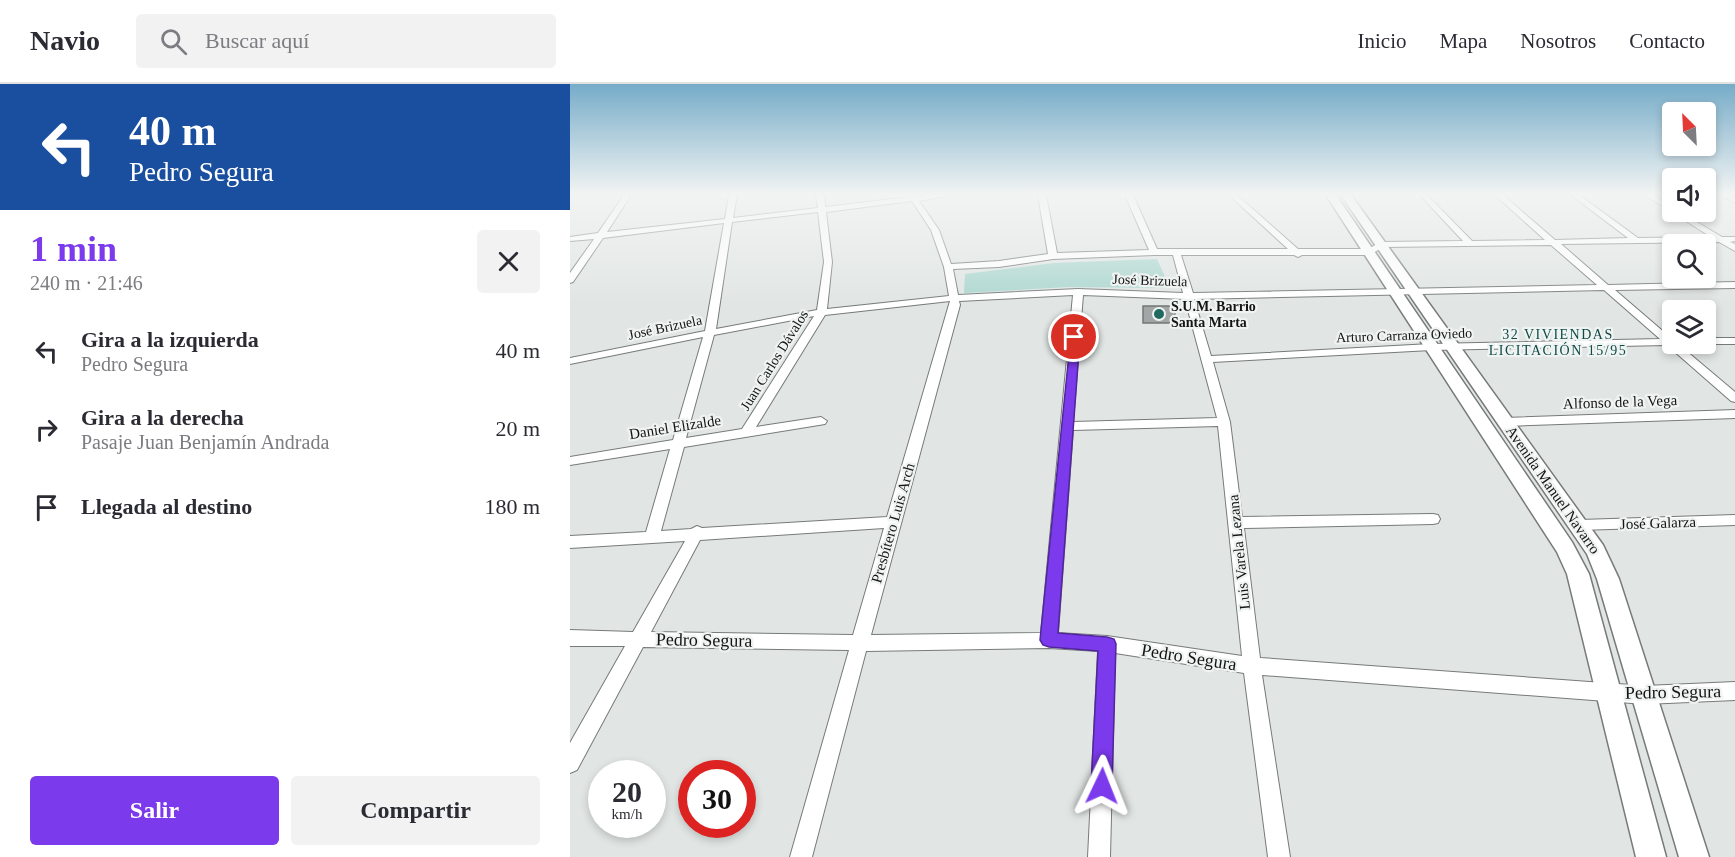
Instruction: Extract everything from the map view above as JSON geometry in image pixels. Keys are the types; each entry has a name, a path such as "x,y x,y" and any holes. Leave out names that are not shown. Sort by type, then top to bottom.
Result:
{"main road":[{"name":"Avenida Manuel Navarro","path":"1360,231 1404,292 1452,348 1580,525 1603,564 1694,857"},
{"name":"Avenida Manuel Navarro","path":"1365,231 1375,249"},
{"name":"Avenida Manuel Navarro","path":"1404,292 1431,347 1565,548 1578,574 1651,857"}],"street":[{"path":"570,280 605,231"},
{"path":"570,238 630,231"},
{"path":"652,536 710,332 728,231"},
{"name":"Juan Carlos Dávalos","path":"747,432 822,312 828,262 825,231"},
{"name":"Presbítero Luis Arch","path":"801,857 955,298 948,267 935,231"},
{"path":"1049,231 1053,256"},
{"path":"1145,231 1154,252"},
{"path":"1272,231 1298,254"},
{"path":"1458,231 1470,244"},
{"path":"1540,231 1662,335"},
{"path":"1623,231 1637,241"},
{"path":"1707,231 1735,249"},
{"path":"948,267 999,264 1053,256 1176,251 1298,254 1470,244 1735,239"},
{"name":"Luis Varela Lezana","path":"1176,251 1224,422 1252,666 1279,857"},
{"name":"José Brizuela","path":"570,361 822,312 955,298 1078,292 1188,296 1735,285"},
{"path":"1049,640 1078,292"},
{"path":"1716,341 1735,341"},
{"name":"Arturo Carranza Oviedo","path":"1208,359 1431,347 1662,342"},
{"path":"1685,354 1735,398"},
{"name":"Alfonso de la Vega","path":"1505,422 1735,414"},
{"name":"Daniel Elizalde","path":"570,461 821,421"},
{"path":"1067,426 1224,422"},
{"path":"1236,523 1433,519"},
{"name":"José Galarza","path":"1580,525 1735,520"},
{"path":"570,542 697,532 893,522"},
{"path":"570,763 697,532"},
{"name":"Pedro Segura","path":"570,638 860,643 1049,640 1107,644 1252,666 1645,695 1735,692"},
{"path":"1099,857 1107,644"}],"green space":[{"path":"1157,259 1170,288 1068,287 964,293 965,274 1054,263"}],"building":[{"name":"S.U.M. Barrio Santa Marta","path":"1143,306 1174,306 1176,323 1143,323"}],"place":[{"name":"S.U.M. Barrio Santa Marta","path":"1159,314"}],"district":[{"name":"32 VIVIENDAS LICITACIÓN 15/95","path":"1558,342"}],"route":[{"path":"1074,337 1049,640 1107,644 1102,786"}]}
